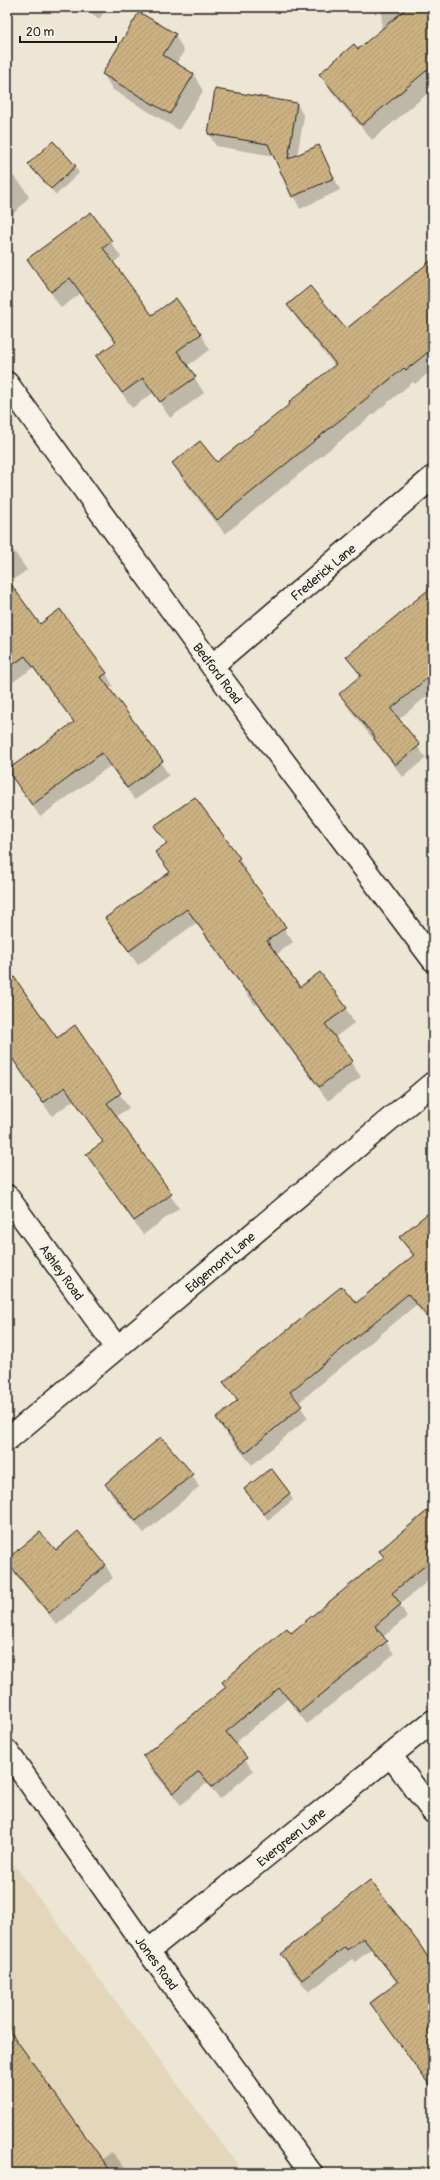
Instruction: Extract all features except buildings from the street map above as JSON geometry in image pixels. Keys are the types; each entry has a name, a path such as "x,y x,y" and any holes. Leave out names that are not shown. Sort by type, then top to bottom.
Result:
{"street":[{"name":"Bedford Road","path":"7,383 212,666 433,960"},
{"name":"Frederick Lane","path":"212,666 433,478"},
{"name":"Edgemont Lane","path":"7,1440 433,1083"},
{"name":"Ashley Road","path":"7,1196 117,1348"},
{"name":"Evergreen Lane","path":"148,1951 433,1721"},
{"name":"Jones Road","path":"7,1751 148,1951 311,2173"},
{"path":"391,1756 433,1812"}],"shaded area":[{"path":"7,1855 244,2173 7,2173"}]}
